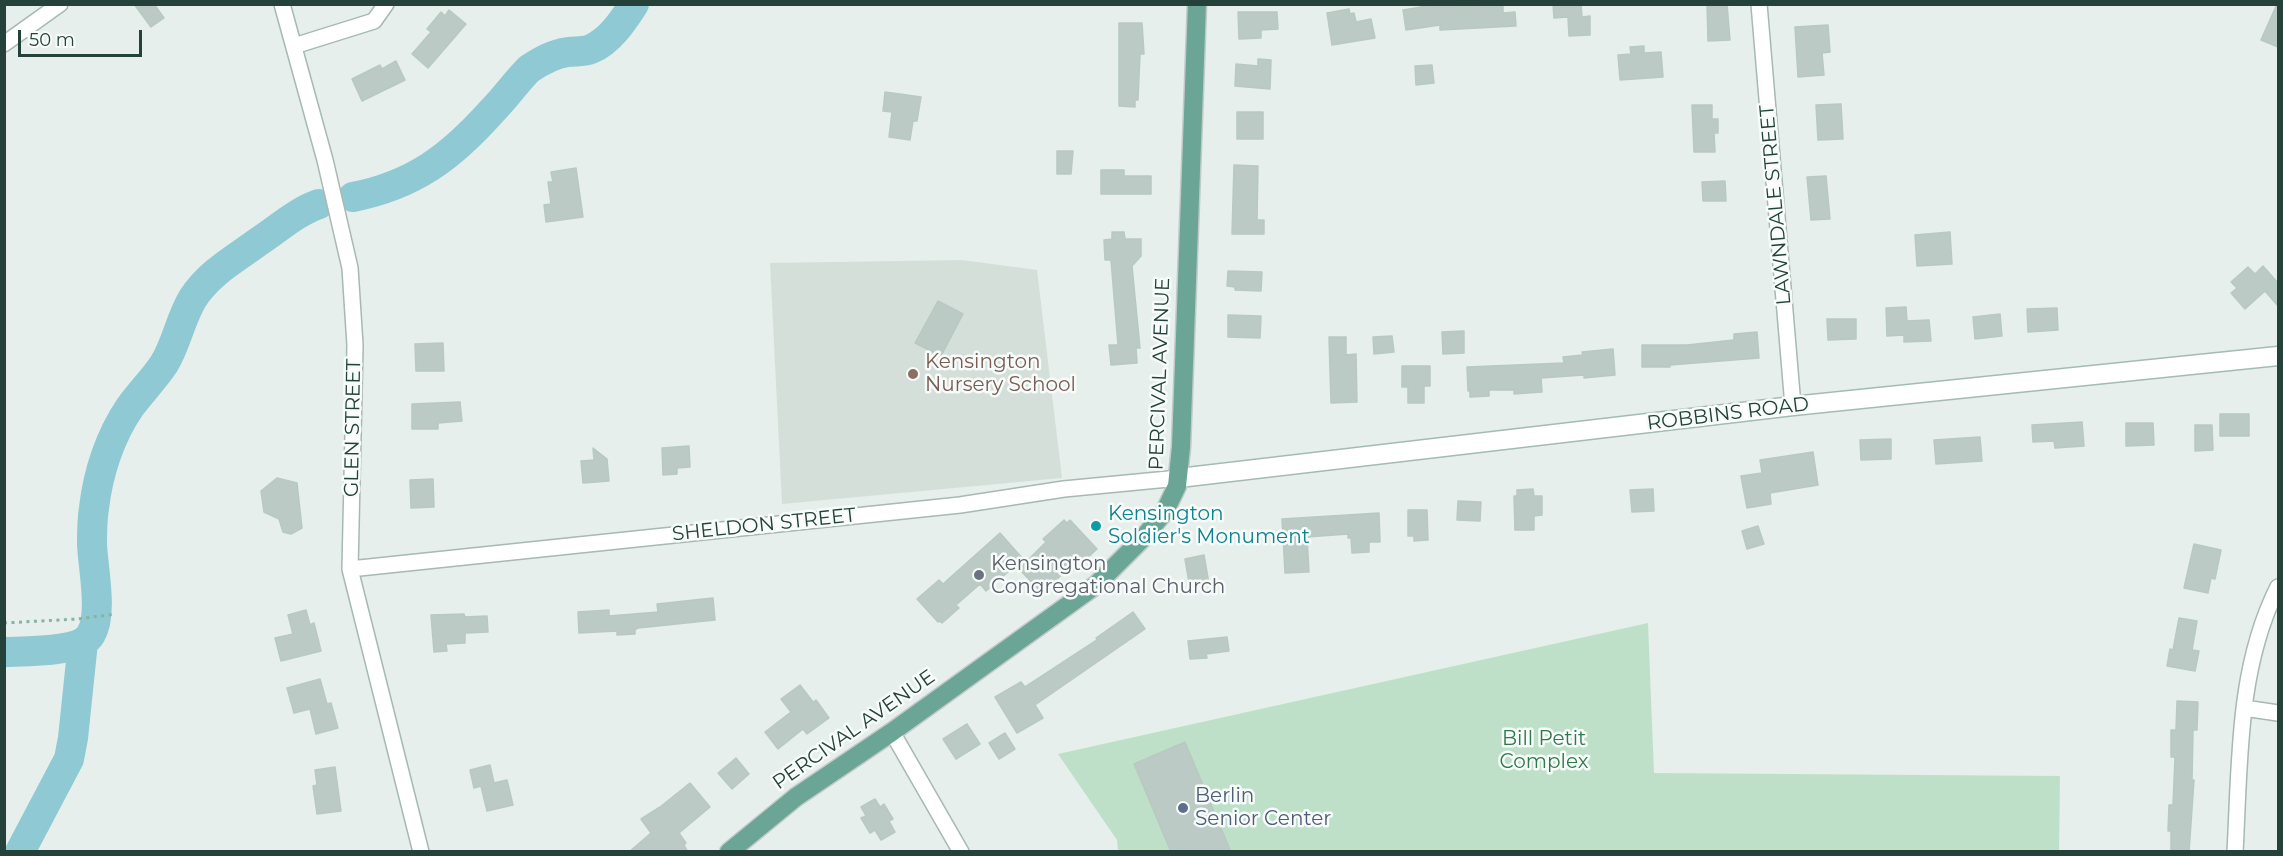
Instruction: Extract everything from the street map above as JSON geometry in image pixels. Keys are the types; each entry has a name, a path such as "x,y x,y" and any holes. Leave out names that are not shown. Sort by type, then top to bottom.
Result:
{"main road":[{"name":"PERCIVAL AVENUE","path":"729,852 796,797 1096,585 1124,559 1158,520 1175,492 1179,478 1197,4"}],"street":[{"path":"4,44 60,4"},
{"name":"GLEN STREET","path":"282,4 340,219 353,296 355,345 350,569 421,852"},
{"path":"294,46 374,21 386,4"},
{"name":"LAWNDALE STREET","path":"1759,4 1793,406"},
{"name":"ROBBINS ROAD","path":"1179,478 1793,406 2278,356"},
{"name":"SHELDON STREET","path":"350,569 960,505 1064,489 1179,478"},
{"path":"2235,852 2244,708 2253,655 2278,587"},
{"path":"2244,708 2278,713"},
{"path":"891,732 961,852"}],"path":[{"path":"4,622 87,618 116,614"}],"shaded area":[{"name":"Kensington Nursery School","path":"962,260 1037,270 1062,478 782,504 770,263"}],"green space":[{"name":"Bill Petit Complex","path":"1648,623 1654,773 2060,776 2059,851 1118,851 1117,840 1058,754"}],"building":[{"path":"134,4 154,4 164,18 151,27"},
{"path":"1454,4 1454,7 1503,4 1503,13 1515,12 1516,26 1440,30 1440,25 1406,30 1403,10"},
{"path":"1553,4 1581,4 1582,17 1590,16 1590,35 1569,36 1568,17 1554,18"},
{"path":"1707,4 1727,4 1730,40 1708,41"},
{"path":"2278,4 2278,47 2261,40"},
{"path":"1349,9 1350,14 1354,13 1356,22 1371,19 1375,38 1332,45 1327,13"},
{"path":"449,10 466,24 428,68 412,54 431,32 427,29 441,12 445,16"},
{"path":"1238,12 1277,12 1278,29 1261,30 1261,38 1239,39"},
{"path":"1119,23 1142,23 1144,54 1140,54 1138,100 1135,100 1135,107 1119,106"},
{"path":"1828,25 1830,52 1822,53 1824,75 1798,77 1795,27"},
{"path":"1644,46 1644,53 1661,52 1663,77 1620,80 1618,55 1631,54 1630,47"},
{"path":"1258,59 1271,60 1270,89 1235,86 1236,64 1258,66"},
{"path":"396,61 405,80 362,101 352,79 380,65 382,69"},
{"path":"1432,65 1434,83 1416,85 1415,66"},
{"path":"885,92 921,97 917,121 913,121 910,140 889,137 892,112 883,111"},
{"path":"1841,104 1843,139 1818,140 1816,105"},
{"path":"1692,105 1712,105 1712,119 1718,119 1718,133 1714,133 1715,152 1694,152"},
{"path":"1237,112 1263,112 1263,139 1237,139"},
{"path":"1057,151 1073,151 1071,174 1057,174"},
{"path":"1234,165 1258,166 1257,220 1264,220 1264,234 1232,234"},
{"path":"576,168 583,217 546,222 544,205 551,204 548,182 553,182 551,172"},
{"path":"1101,170 1124,170 1124,176 1151,176 1151,194 1101,194"},
{"path":"1826,176 1830,219 1811,220 1807,177"},
{"path":"1725,181 1726,201 1703,201 1702,182"},
{"path":"1112,232 1124,232 1125,239 1141,239 1141,256 1132,266 1140,348 1136,348 1137,363 1111,365 1109,345 1118,345 1111,260 1105,260 1104,240 1112,239"},
{"path":"1950,232 1952,264 1917,266 1915,235"},
{"path":"2263,266 2278,283 2278,306 2265,291 2245,309 2231,293 2237,288 2231,282 2248,267 2255,274"},
{"path":"1228,271 1262,272 1261,291 1235,290 1235,287 1227,286"},
{"path":"938,301 963,314 941,356 915,343"},
{"path":"1906,307 1907,321 1929,320 1931,341 1904,342 1904,335 1887,336 1886,308"},
{"path":"2057,308 2058,330 2028,332 2027,309"},
{"path":"2000,314 2002,336 1975,339 1973,317"},
{"path":"1228,315 1261,316 1260,338 1228,337"},
{"path":"1827,319 1856,319 1856,339 1828,340"},
{"path":"1464,331 1464,353 1443,354 1442,332"},
{"path":"1757,332 1759,358 1670,365 1670,367 1642,367 1642,345 1687,345 1734,340 1734,334"},
{"path":"1392,336 1394,352 1374,354 1373,337"},
{"path":"1329,337 1346,337 1346,355 1356,354 1357,402 1331,403"},
{"path":"443,343 444,371 416,371 415,344"},
{"path":"1613,349 1615,375 1541,378 1542,392 1514,394 1514,390 1489,390 1489,396 1470,397 1470,391 1468,391 1467,367 1564,363 1563,357 1583,355 1582,352"},
{"path":"1402,366 1430,366 1430,386 1424,386 1424,403 1408,403 1408,387 1402,387"},
{"path":"460,402 462,421 438,423 438,429 412,429 412,404"},
{"path":"2220,414 2249,414 2249,436 2220,436"},
{"path":"2082,422 2084,446 2055,448 2054,441 2033,442 2032,425"},
{"path":"2126,423 2153,423 2154,445 2126,446"},
{"path":"2195,425 2212,425 2213,450 2195,451"},
{"path":"1980,437 1982,461 1936,464 1934,440"},
{"path":"1891,439 1891,459 1861,460 1860,440"},
{"path":"689,446 690,467 677,468 677,474 663,475 662,448"},
{"path":"593,448 607,459 609,481 583,483 581,461 594,460"},
{"path":"1813,452 1818,485 1770,493 1771,504 1747,508 1741,476 1762,473 1760,460"},
{"path":"277,478 297,483 302,528 291,534 283,532 279,519 264,512 261,491"},
{"path":"433,479 434,507 411,508 410,480"},
{"path":"1533,489 1534,496 1542,496 1542,515 1534,516 1534,530 1515,530 1514,496 1517,496 1517,490"},
{"path":"1653,489 1654,511 1632,512 1630,490"},
{"path":"1458,501 1481,502 1480,521 1457,520"},
{"path":"1408,510 1427,510 1428,540 1414,541 1414,536 1408,536"},
{"path":"1379,513 1380,542 1369,542 1369,552 1352,553 1351,538 1348,538 1348,534 1307,537 1309,572 1285,573 1282,519"},
{"path":"1064,520 1067,523 1070,520 1097,549 1074,570 1070,567 1042,593 1019,569 1046,542 1043,539"},
{"path":"1758,526 1764,544 1747,549 1742,531"},
{"path":"1000,533 1023,559 986,591 980,584 956,605 959,608 942,623 938,622 917,599 939,580 943,584"},
{"path":"2194,544 2221,550 2215,579 2211,578 2208,593 2184,588"},
{"path":"1204,555 1209,584 1190,588 1185,559"},
{"path":"713,598 715,620 638,628 635,634 617,635 617,631 579,633 578,612 609,610 609,616 658,612 657,604"},
{"path":"306,610 310,625 314,623 321,651 281,661 275,638 293,634 288,615"},
{"path":"1133,612 1145,629 1035,705 1043,718 1017,733 995,697 1021,682 1025,687 1097,640 1096,638"},
{"path":"464,614 465,617 487,616 488,632 465,633 465,643 446,644 447,651 434,652 431,615"},
{"path":"2179,618 2197,621 2192,650 2199,651 2195,671 2167,666 2170,649 2173,650"},
{"path":"1227,637 1229,651 1206,654 1207,658 1190,659 1188,641"},
{"path":"320,679 327,704 331,703 338,728 316,734 310,709 294,713 287,688"},
{"path":"800,685 813,702 816,700 829,718 807,734 803,729 778,749 765,732 791,712 781,699"},
{"path":"2177,701 2198,702 2197,730 2193,730 2192,780 2194,780 2189,852 2171,852 2171,831 2168,831 2169,805 2173,805 2175,757 2171,757 2171,730 2176,730"},
{"path":"967,724 980,744 956,759 943,739"},
{"path":"1005,733 1015,749 999,759 989,743"},
{"name":"Berlin Senior Center","path":"1185,742 1231,852 1171,852 1134,764"},
{"path":"736,758 749,774 732,789 718,773"},
{"path":"490,765 494,783 507,780 513,805 487,811 481,786 474,788 470,770"},
{"path":"335,767 341,811 317,814 313,786 317,785 315,770"},
{"path":"690,783 710,807 679,833 686,843 684,845 688,852 629,852 651,833 641,819"},
{"path":"875,799 880,807 884,804 893,819 889,821 895,832 881,840 875,830 870,833 861,818 866,816 861,807"}],"waterway":[{"path":"353,197 395,185 430,167 462,142 529,69 557,54 586,51 598,45 616,30 634,4"},
{"path":"4,652 64,648 76,645 91,634 95,625 97,603 92,544 93,512 102,468 116,430 130,407 164,364 185,314 199,289 232,261 295,216 319,204"},
{"path":"20,852 69,759 83,642"}],"place":[{"name":"Kensington Nursery School","path":"913,374"},
{"name":"Kensington Soldier's Monument","path":"1096,526"},
{"name":"Kensington Congregational Church","path":"979,575"},
{"name":"Berlin Senior Center","path":"1183,808"}]}
